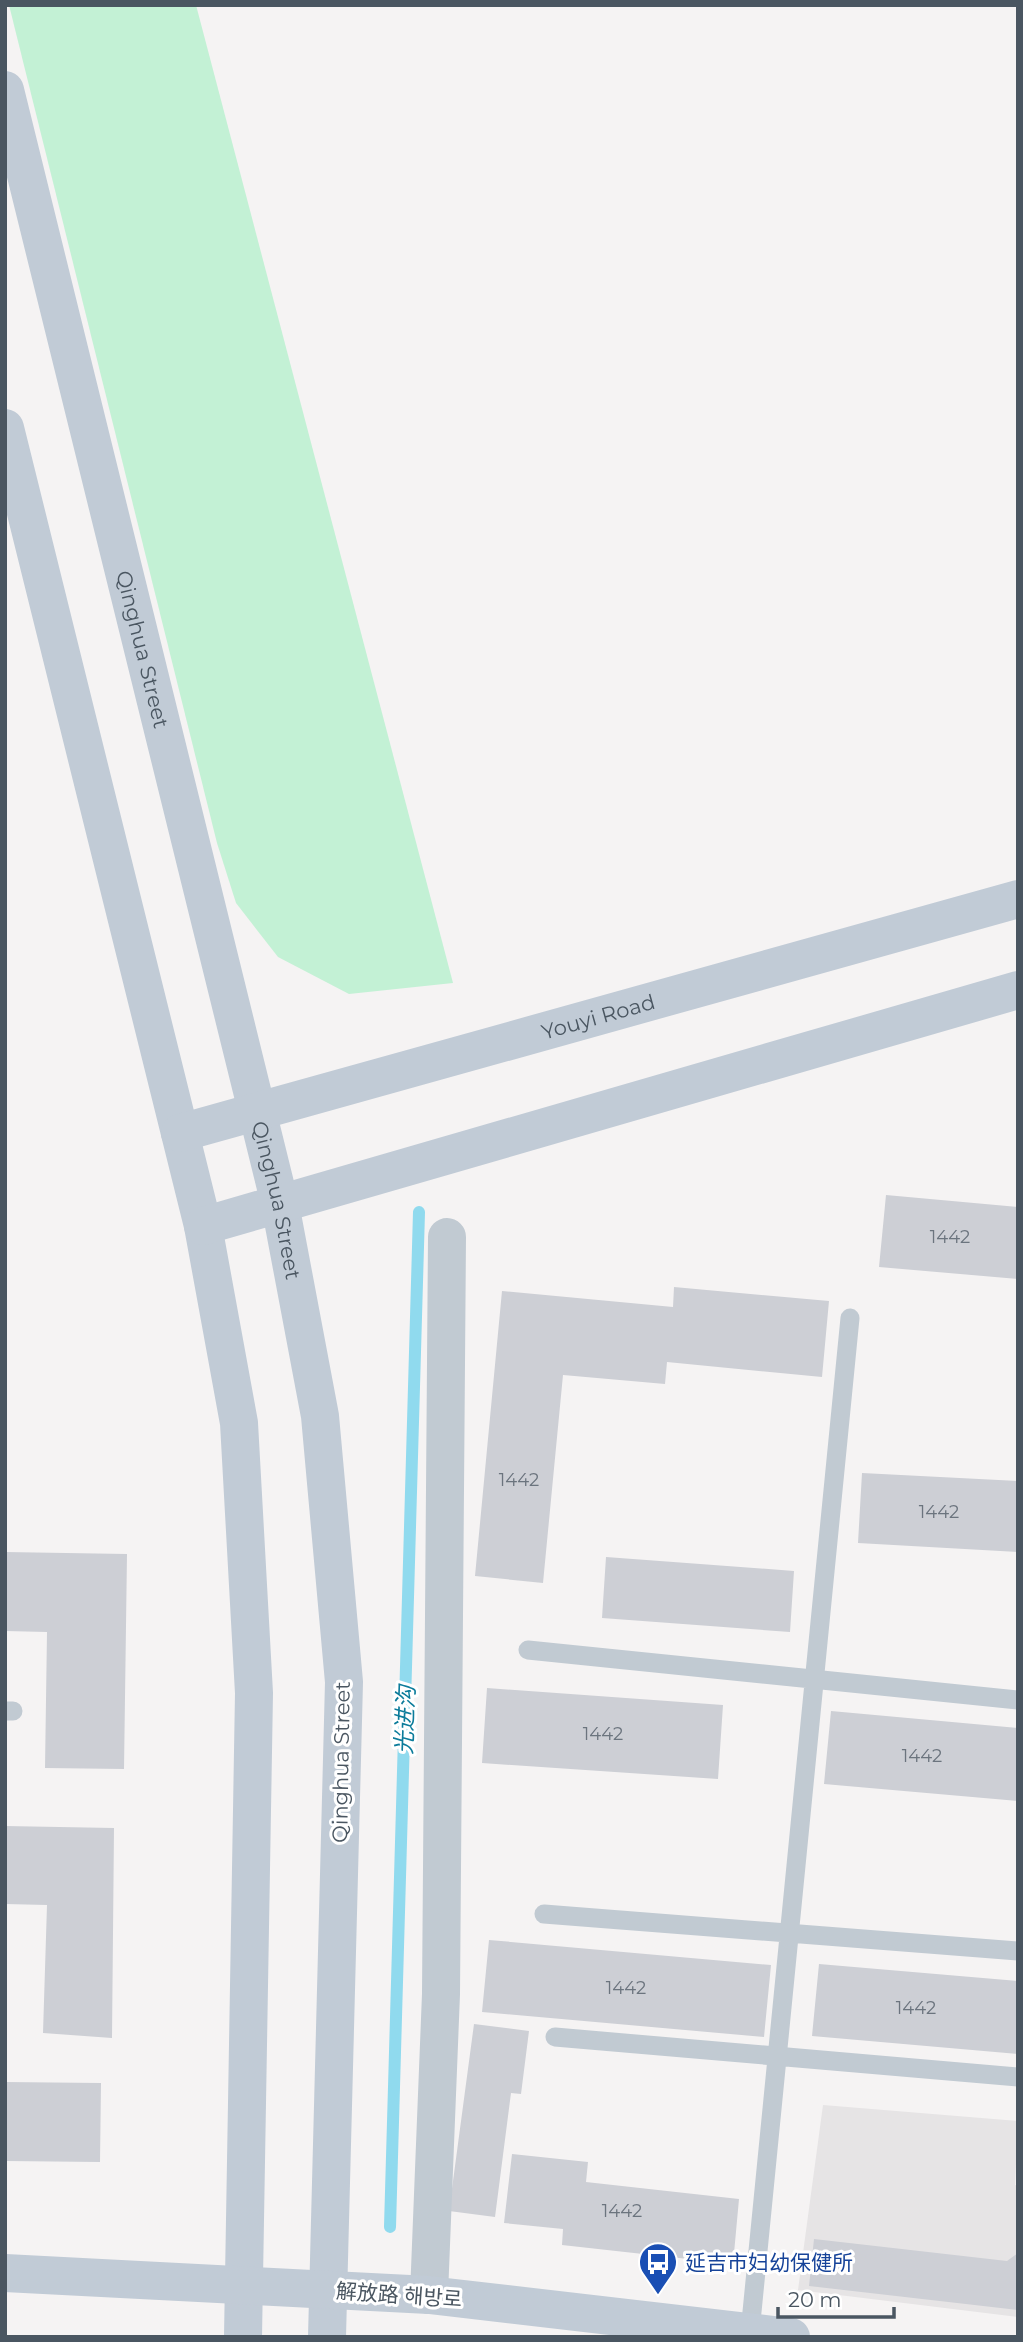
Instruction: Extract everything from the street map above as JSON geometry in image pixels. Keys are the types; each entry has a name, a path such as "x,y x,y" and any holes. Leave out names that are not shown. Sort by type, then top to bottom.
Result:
{"main road":[{"name":"Qinghua Street","path":"5,90 280,1204 320,1416 344,1682 327,2337"},
{"path":"5,429 203,1226 239,1423 254,1693 243,2337"},
{"name":"Youyi Road","path":"180,1133 1018,899"},
{"path":"203,1226 1018,990"},
{"name":"解放路 해방로","path":"5,2273 429,2295 791,2337"}],"street":[{"path":"429,2295 441,1994 447,1237"}],"lane":[{"path":"750,2332 850,1318"},
{"path":"528,1650 1018,1700"},
{"path":"544,1914 1018,1951"},
{"path":"555,2037 1018,2077"}],"shaded area":[{"path":"823,2105 1018,2121 1015,2185 1018,2186 1018,2317 798,2290"}],"green space":[{"path":"9,5 196,5 453,983 349,994 278,957 236,903 217,843"}],"building":[{"path":"886,1195 1018,1207 1018,1279 879,1267"},
{"path":"674,1287 829,1301 822,1377 667,1362 665,1384 563,1375 543,1583 475,1576 502,1291 673,1307"},
{"path":"862,1473 1018,1481 1018,1552 858,1543"},
{"path":"5,1552 127,1554 124,1769 45,1768 47,1632 5,1631"},
{"path":"606,1557 794,1571 790,1632 602,1618"},
{"path":"487,1688 723,1705 718,1779 482,1763"},
{"path":"831,1711 1018,1728 1018,1801 824,1784"},
{"path":"5,1826 114,1828 112,2038 43,2033 47,1905 5,1904"},
{"path":"489,1940 771,1965 764,2037 482,2012"},
{"path":"819,1964 1018,1981 1018,2054 812,2036"},
{"path":"474,2024 529,2031 521,2094 511,2093 495,2217 449,2211"},
{"path":"5,2082 101,2083 100,2162 5,2161"},
{"path":"512,2154 588,2162 586,2182 739,2199 733,2264 562,2245 563,2229 504,2223"},
{"path":"814,2239 1007,2261 1018,2253 1018,2310 809,2286"}],"waterway":[{"name":"光进沟","path":"390,2227 419,1212"}],"place":[{"name":"延吉市妇幼保健所","path":"658,2296"}]}
